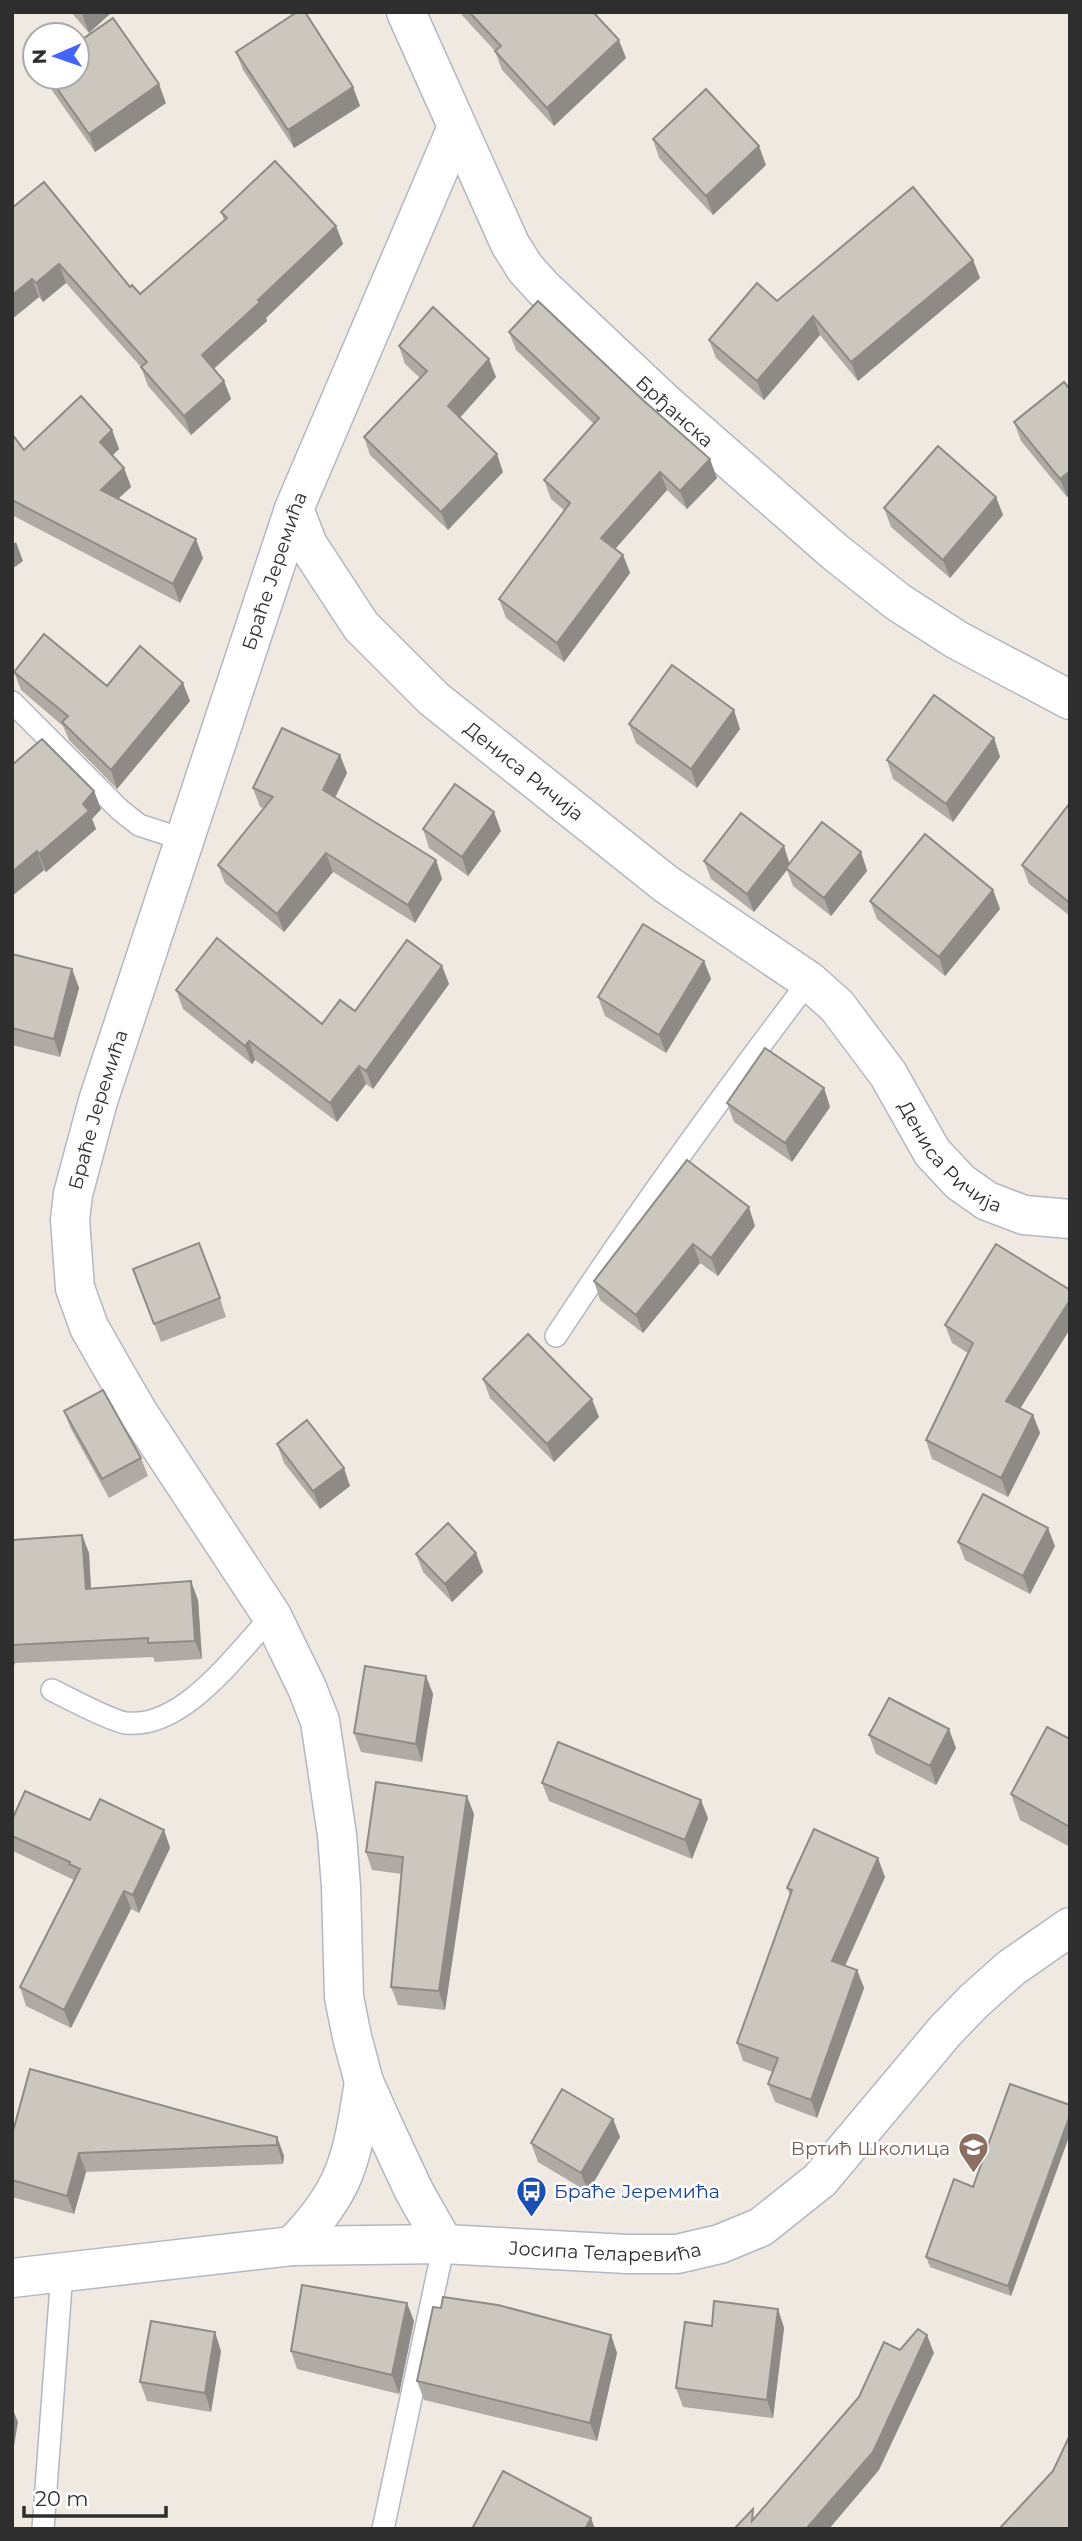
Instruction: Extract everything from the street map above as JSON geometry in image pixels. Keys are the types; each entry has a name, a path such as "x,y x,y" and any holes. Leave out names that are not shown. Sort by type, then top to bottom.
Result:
{"street":[{"name":"Брђанска","path":"406,12 510,244 525,268 666,404 835,552 898,602 957,640 1070,700"},
{"name":"Браће Јеремића","path":"444,2244 414,2191 364,2082 344,1997 337,1835 320,1721 297,1665 272,1616 139,1414 89,1327 75,1288 70,1220 73,1194 98,1101 294,509 457,127"},
{"name":"Дениса Ричија","path":"294,509 308,545 361,626 434,699 666,884 809,981 837,1006 888,1074 932,1152 960,1182 987,1201 1024,1215 1070,1219"},
{"name":"Јосипа Теларевића","path":"12,2278 292,2246 444,2244 627,2254 677,2254 720,2244 761,2227 820,2180 945,2031 974,2001 1011,1968 1070,1927"},
{"name":"Браће Јеремића","path":"292,2246 317,2220 335,2193 346,2169 355,2138 364,2082"}],"lane":[{"path":"12,702 120,810 139,825 185,840"},
{"path":"556,1336 631,1223 716,1103 809,981"},
{"path":"52,1690 123,1723 149,1723 174,1712 202,1690 272,1616"},
{"path":"383,2529 444,2244"},
{"path":"43,2529 62,2272"}],"building":[{"path":"297,12 305,12 353,87 288,130 236,52"},
{"path":"469,12 593,12 619,40 547,108 495,51 501,46"},
{"path":"113,18 159,84 89,134 59,91 91,91 91,33"},
{"path":"706,89 759,146 706,196 653,139"},
{"path":"275,161 336,226 202,355 224,381 184,416 141,367 147,362 59,264 36,283 32,279 12,295 12,208 44,182 130,287 132,285 140,294 227,218 221,212"},
{"path":"913,187 973,260 851,362 813,316 757,381 709,340 757,283 777,301"},
{"path":"538,301 710,459 680,491 660,472 601,538 623,555 557,643 499,599 570,503 544,480 599,418 509,332"},
{"path":"433,307 489,359 448,406 497,454 441,512 364,437 427,371 399,346"},
{"path":"1064,382 1070,389 1070,471 1060,479 1014,422"},
{"path":"81,396 112,430 100,442 124,468 101,490 196,539 173,584 12,500 12,434 24,450"},
{"path":"938,446 996,497 943,560 884,508"},
{"path":"44,634 107,686 140,646 183,683 111,770 62,722 68,716 14,672"},
{"path":"672,665 734,710 691,769 629,724"},
{"path":"934,695 994,738 946,804 887,760"},
{"path":"282,728 340,755 323,790 436,860 408,905 326,853 277,914 218,865 273,797 253,788"},
{"path":"42,739 94,791 83,804 89,811 39,854 37,851 12,872 12,765"},
{"path":"455,784 494,812 462,857 423,829"},
{"path":"1070,803 1070,903 1022,865"},
{"path":"741,813 784,846 747,894 704,861"},
{"path":"822,822 861,852 824,898 786,868"},
{"path":"925,834 993,890 939,957 870,901"},
{"path":"643,924 704,961 659,1035 598,997"},
{"path":"217,938 322,1024 340,1000 355,1011 407,940 442,966 366,1071 359,1066 330,1103 249,1041 245,1046 176,990"},
{"path":"12,954 72,969 54,1039 12,1028"},
{"path":"765,1048 824,1088 785,1143 727,1103"},
{"path":"687,1160 749,1207 711,1258 693,1244 636,1315 594,1281"},
{"path":"199,1243 220,1298 154,1324 133,1269"},
{"path":"996,1244 1070,1290 1070,1300 1006,1401 1033,1415 1001,1478 926,1440 973,1343 945,1325"},
{"path":"528,1334 592,1399 547,1444 483,1379"},
{"path":"103,1390 141,1458 102,1479 64,1411"},
{"path":"307,1420 344,1468 313,1491 277,1444"},
{"path":"983,1494 1048,1528 1023,1576 958,1542"},
{"path":"448,1523 476,1553 445,1584 416,1554"},
{"path":"82,1535 86,1589 191,1581 195,1641 148,1643 148,1638 12,1645 12,1540"},
{"path":"365,1666 426,1676 416,1744 354,1733"},
{"path":"889,1698 949,1729 930,1766 869,1735"},
{"path":"1047,1727 1070,1739 1070,1827 1011,1794"},
{"path":"558,1742 701,1800 685,1840 542,1783"},
{"path":"376,1782 467,1796 439,1991 391,1987 403,1857 366,1852"},
{"path":"25,1791 90,1820 100,1799 164,1830 133,1895 124,1891 64,2010 20,1987 80,1869 12,1836 12,1820"},
{"path":"814,1829 878,1858 832,1961 857,1970 811,2100 768,2084 778,2058 737,2043 792,1890 787,1888"},
{"path":"30,2069 277,2137 277,2145 79,2153 67,2196 12,2180 12,2135"},
{"path":"1010,2084 1070,2105 1070,2115 1008,2286 926,2257 954,2179 973,2187"},
{"path":"562,2089 613,2119 581,2173 531,2143"},
{"path":"302,2285 407,2303 392,2375 291,2351"},
{"path":"443,2297 498,2305 611,2335 590,2423 417,2381 433,2307 441,2308"},
{"path":"714,2301 778,2309 767,2400 676,2388 685,2322 712,2326"},
{"path":"151,2321 215,2332 205,2393 140,2382"},
{"path":"918,2329 927,2335 873,2452 806,2529 734,2529 753,2509 752,2521 859,2397 884,2342 900,2350"},
{"path":"1070,2435 1070,2529 999,2529 1053,2471"},
{"path":"503,2471 591,2518 585,2529 472,2529"}],"place":[{"name":"Вртић Школица","path":"973,2175"},
{"name":"Браће Јеремића","path":"531,2218"}]}
